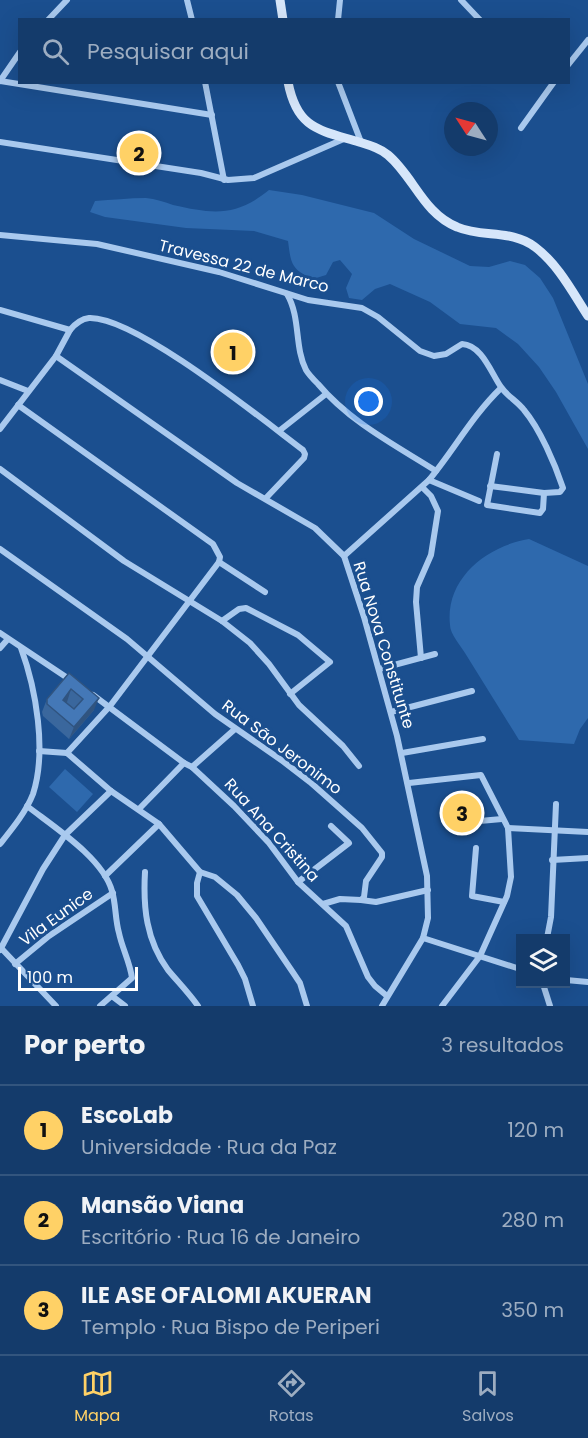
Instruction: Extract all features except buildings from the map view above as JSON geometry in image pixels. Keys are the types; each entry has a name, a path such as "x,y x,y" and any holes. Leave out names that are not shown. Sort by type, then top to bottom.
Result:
{"main road":[{"path":"280,0 283,18"},
{"path":"288,84 293,104 306,122 318,129 361,142 387,154 429,207 446,222 471,231 513,236 536,247 553,265 587,314"}],"street":[{"path":"50,18 67,0"},
{"path":"187,0 192,18"},
{"path":"338,18 340,0"},
{"path":"461,0 478,18"},
{"path":"570,62 588,40"},
{"path":"18,55 0,81 18,84"},
{"path":"19,84 212,115"},
{"path":"205,84 224,180"},
{"path":"339,84 361,142"},
{"path":"545,84 549,88"},
{"path":"521,128 552,84"},
{"path":"0,142 201,173 224,180 254,178 346,138"},
{"name":"Travessa 22 de Marco","path":"0,235 97,244 219,272 318,302 353,306 368,311 425,354 440,357 462,344 470,345 483,359 501,388 527,415 558,474 563,488 560,492 544,493"},
{"path":"287,294 296,316 298,344 305,369 326,394 352,417 436,471"},
{"path":"0,310 70,330"},
{"path":"0,429 56,356 70,330 77,323 92,318 109,322 152,341 303,450 305,456 266,498"},
{"name":"Rua Nova Constitunte","path":"56,356 224,474 315,528 344,556 402,753 427,876 428,918 423,938 382,1006"},
{"path":"0,380 28,391"},
{"path":"344,556 429,480 478,412 501,388"},
{"path":"279,431 326,394"},
{"path":"18,405 213,544 219,555 219,562 110,706 67,753"},
{"path":"482,502 490,486 497,454"},
{"path":"0,469 131,566 222,621 256,649 308,715 343,746 359,766"},
{"path":"429,480 489,506 540,513 543,509 544,493 490,486"},
{"path":"422,487 431,496 438,511 431,555 417,587 416,602 422,658"},
{"name":"Rua São Jeronimo","path":"0,549 147,655 214,714 284,762 362,828 382,853 366,881 364,897 361,900"},
{"path":"219,562 265,592"},
{"path":"222,621 238,609 246,608 298,636 330,662 290,694"},
{"path":"0,633 80,686"},
{"path":"0,648 8,639"},
{"path":"0,844 27,806 36,777 39,751 35,694 21,648"},
{"path":"379,669 435,654"},
{"path":"391,712 472,691"},
{"name":"Rua Ana Cristina","path":"90,693 184,764 192,767 234,806 268,843 298,882 346,926 368,977 387,996"},
{"path":"192,767 235,729"},
{"path":"402,753 483,739"},
{"path":"39,751 67,753 87,773 159,824 200,872 208,873 226,885 249,909 300,983 307,1006"},
{"path":"139,809 184,764"},
{"path":"409,783 481,775 508,828 511,877 504,902 480,956 442,1006"},
{"path":"54,1006 0,948 39,877 65,836 111,791"},
{"path":"548,934 551,917 555,804"},
{"path":"27,806 93,861 105,876 113,893 118,930 132,978 100,1006"},
{"path":"457,822 502,819"},
{"path":"105,876 159,824"},
{"path":"298,882 349,843 331,826"},
{"path":"508,828 588,832"},
{"path":"476,848 472,896 504,902"},
{"path":"552,860 588,858"},
{"path":"145,872 144,914 152,939 168,969 198,1006"},
{"path":"200,872 197,883 198,896 238,965 253,1006"},
{"path":"323,904 340,899 376,902 428,890"},
{"name":"Vila Eunice","path":"15,964 49,936 113,893"},
{"path":"423,938 516,968"},
{"path":"570,980 588,982"},
{"path":"544,988 550,1006"},
{"path":"112,996 125,1006"}],"shaded area":[{"path":"269,190 302,195 374,213 414,239 470,266 489,267 510,261 525,265 540,278 553,298 588,384 588,449 539,367 518,344 496,328 460,324 430,302 390,284 375,289 362,300 349,298 346,288 352,274 340,260 333,262 326,275 313,279 293,265 288,241 254,231 186,228 105,217 90,212 95,201 146,198 200,210 224,211 246,205"},
{"path":"529,539 588,566 588,718 580,729 574,744 519,740 450,628 450,608 454,593 472,567 498,549"},
{"path":"65,769 93,794 77,812 49,787"}],"place":[{"name":"Mansão Viana","path":"139,153"},
{"name":"EscoLab","path":"233,352"},
{"name":"ILE ASE OFALOMI AKUERAN","path":"462,813"}]}
